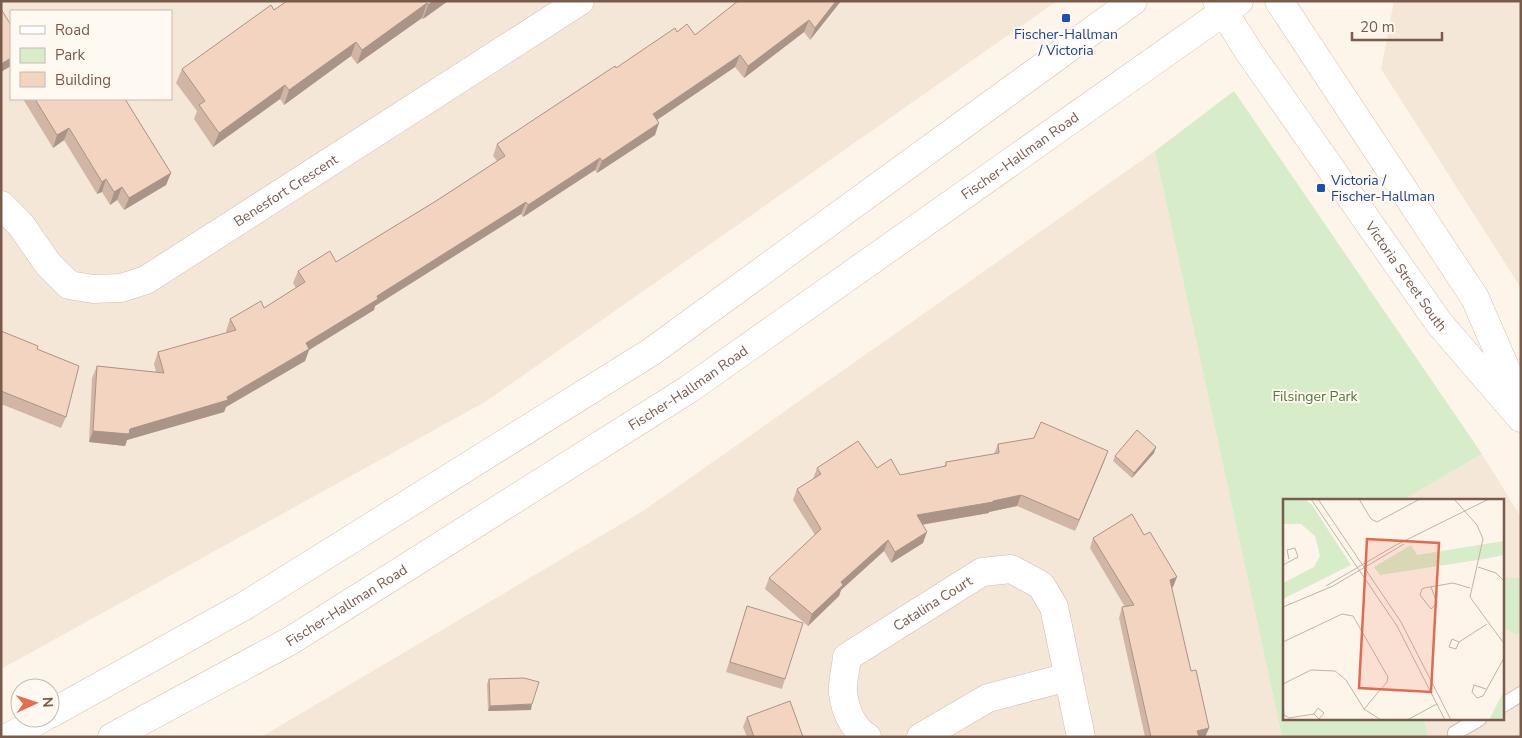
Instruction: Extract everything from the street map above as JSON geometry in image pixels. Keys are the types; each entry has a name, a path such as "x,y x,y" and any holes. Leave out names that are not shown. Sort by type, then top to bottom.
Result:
{"main road":[{"name":"Benesfort Crescent","path":"1,206 21,225 48,264 69,285 93,289 121,288 146,280 580,1"},
{"path":"60,708 246,606 651,352 1133,1"},
{"path":"1279,1 1475,298 1521,404"},
{"name":"Victoria Street South","path":"1226,5 1439,323 1521,418"},
{"name":"Fischer-Hallman Road","path":"112,737 290,641 688,389 1226,5"},
{"name":"Catalina Court","path":"867,737 859,732 847,712 842,691 847,657 982,572 1011,570 1041,585 1054,607 1081,737"},
{"path":"922,737 988,698 1068,677"},
{"path":"8,737 24,728"}],"lane":[{"path":"1504,704 1521,694"},
{"path":"1455,734 1477,720"}],"shaded area":[{"path":"1,1 1057,1 485,402 1,669"},
{"path":"1394,1 1521,1 1521,288 1381,69"},
{"path":"1155,151 1282,737 261,737 643,511"},
{"path":"1482,454 1521,517 1521,737 1428,737 1424,720 1504,720 1504,499 1405,499"}],"green space":[{"name":"Filsinger Park","path":"1234,91 1482,454 1405,499 1283,499 1283,720 1424,720 1428,737 1282,737 1155,151"},
{"path":"1504,577 1518,578 1521,579 1521,633 1516,634 1506,629 1504,623"}],"building":[{"path":"287,1 433,1 428,5 427,3 362,50 356,42 289,90 285,85 219,133 199,105 205,101 182,69 271,5 274,10"},
{"path":"738,1 836,1 815,28 809,20 748,66 740,55 653,114 659,123 602,161 600,158 528,205 526,202 377,296 378,299 306,343 309,349 227,397 228,400 130,429 129,434 93,431 97,366 164,373 158,352 236,330 230,319 261,301 264,308 305,282 298,271 330,251 336,262 436,201 505,156 497,144 675,28 677,32 687,24 695,35"},
{"path":"1,9 10,23 10,59 1,64"},
{"path":"36,100 126,100 171,173 129,198 122,187 114,192 106,179 102,182 69,128 57,135"},
{"path":"1,331 38,346 37,349 79,366 66,417 1,391"},
{"path":"1041,422 1108,451 1079,520 1021,495 993,502 917,515 927,532 895,552 888,540 841,582 843,585 812,614 769,578 821,529 797,489 821,474 817,468 858,441 877,468 891,459 900,475 946,466 946,462 999,453 998,444 1034,438"},
{"path":"1137,430 1156,447 1134,473 1115,456"},
{"path":"1132,514 1144,535 1150,532 1177,577 1170,580 1191,671 1196,670 1209,728 1197,731 1199,737 1151,737 1122,607 1134,605 1093,538"},
{"path":"747,606 803,623 785,679 730,662"},
{"path":"524,678 539,682 532,704 490,706 489,679"},
{"path":"790,701 803,737 754,737 747,717"}],"place":[{"name":"Fischer-Hallman / Victoria","path":"1066,18"},
{"name":"Victoria / Fischer-Hallman","path":"1321,188"}]}
